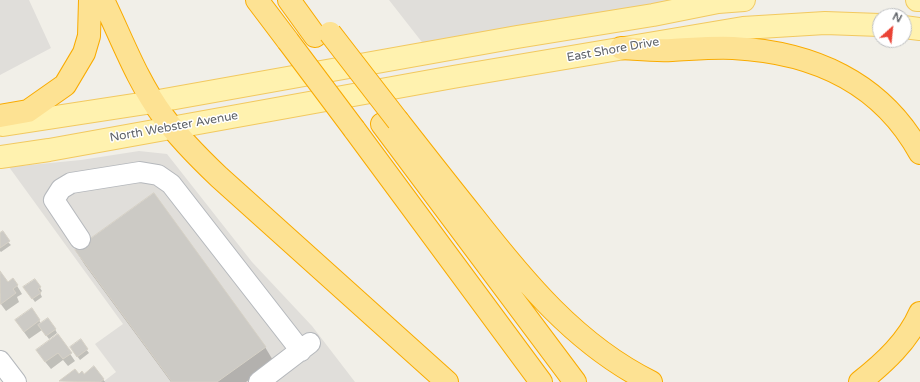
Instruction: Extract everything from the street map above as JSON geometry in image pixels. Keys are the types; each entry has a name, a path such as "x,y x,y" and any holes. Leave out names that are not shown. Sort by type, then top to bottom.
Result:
{"highway":[{"path":"0,116 28,111 65,85 84,52 89,36 90,0"},
{"path":"103,0 154,102 172,127 219,177 447,382"},
{"path":"257,0 541,382"},
{"path":"289,0 322,34 390,123 576,382"},
{"path":"305,0 322,34"},
{"path":"621,48 670,50 706,47 735,48 783,55 805,61 833,71 855,82 874,96 892,114 911,137 920,153"},
{"path":"390,123 538,296 576,331 622,366 650,382"},
{"path":"860,382 895,350 920,313"}],"main road":[{"path":"0,126 154,102 516,37 653,15 718,2 744,0"},
{"name":"East Shore Drive","path":"349,97 621,48 744,28 825,22 872,25"},
{"name":"North Webster Avenue","path":"0,157 349,97"}],"street":[{"path":"80,239 54,200 61,189 71,183 140,172 158,175 171,184 305,347 259,382"},
{"path":"0,361 16,382"}],"shaded area":[{"path":"0,0 29,0 51,48 0,75"},
{"path":"389,0 692,0 425,46"},
{"path":"139,151 167,154 252,262 312,326 355,382 103,382 116,372 95,344 123,324 9,167 81,160"}],"building":[{"path":"154,193 266,347 217,382 172,382 75,250"},
{"path":"3,231 10,241 0,248 0,233"},
{"path":"0,271 8,282 13,278 18,285 13,289 16,293 1,304"},
{"path":"35,279 41,287 38,289 41,293 32,299 23,287"},
{"path":"32,308 40,320 24,332 15,320"},
{"path":"48,318 56,329 46,336 38,325"},
{"path":"58,334 72,353 63,359 58,353 45,362 36,350"},
{"path":"81,339 88,349 77,357 70,347"},
{"path":"94,366 104,379 100,382 59,381 75,369 79,374 82,371 84,374"}]}
